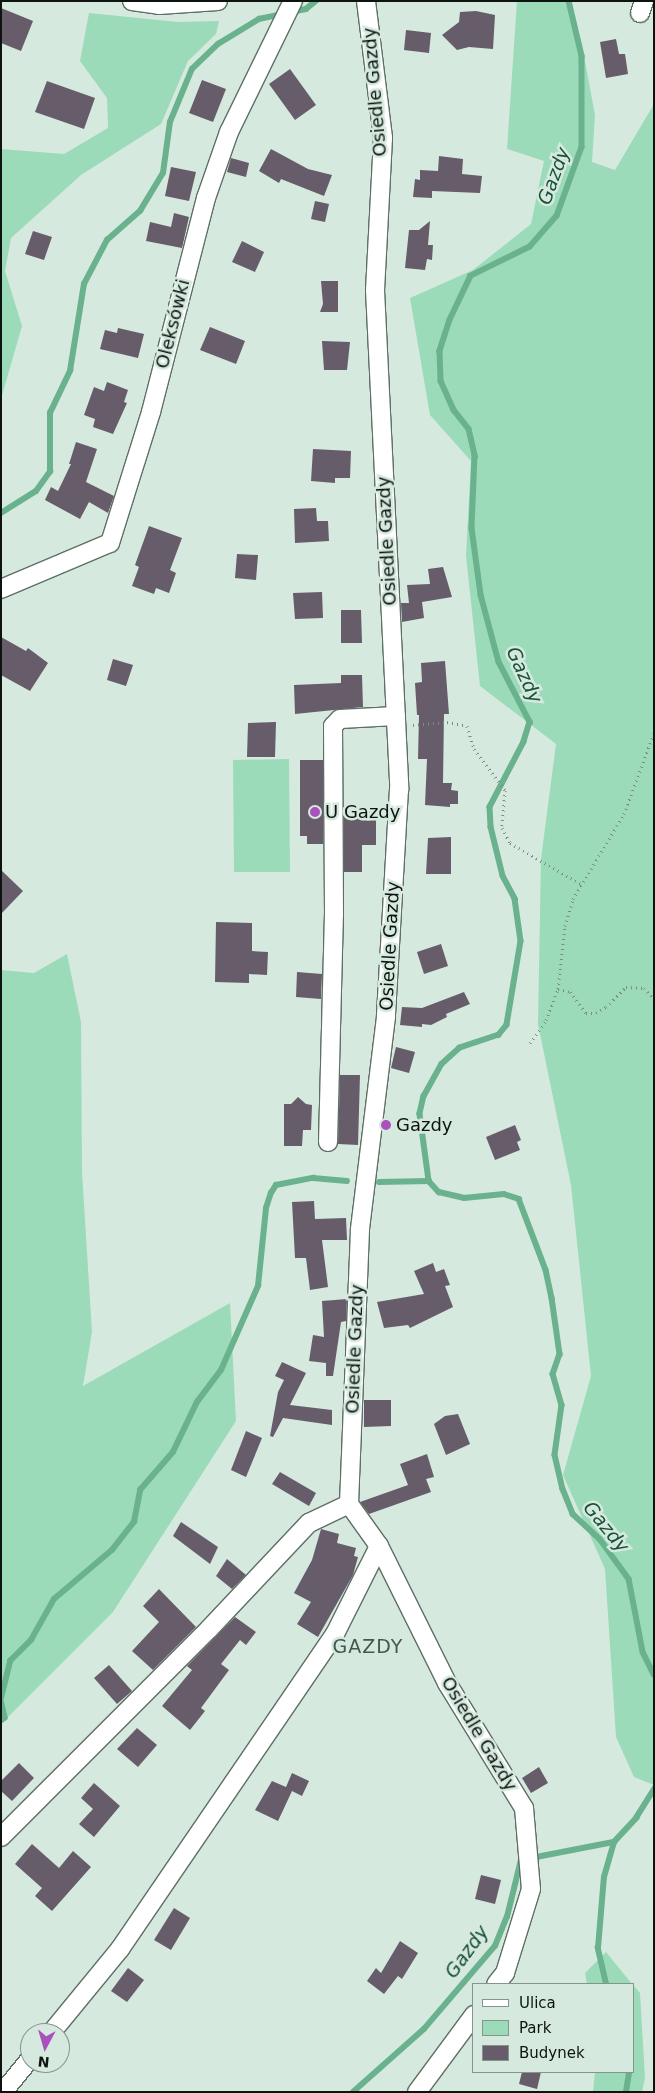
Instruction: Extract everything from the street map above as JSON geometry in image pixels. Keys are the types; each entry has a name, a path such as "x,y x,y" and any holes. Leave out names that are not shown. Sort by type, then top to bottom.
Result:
{"street":[{"path":"132,1 159,5 218,1"},
{"name":"Oleksówki","path":"1,589 110,543 151,412 206,198 229,132 274,44 293,1"},
{"name":"Osiedle Gazdy","path":"366,1 383,138 375,290 399,789 386,1017 360,1230 349,1504 379,1546 447,1683 524,1808 531,1889 505,1973 497,1983"},
{"path":"328,1142 334,914 333,726 340,719 396,716"},
{"path":"1,1837 209,1629 310,1523 349,1504"},
{"path":"59,2023 120,1949 335,1634 379,1546"},
{"path":"417,2092 472,2018"},
{"path":"3,2092 20,2071"}],"path":[{"path":"396,716 414,725 447,722 467,726 474,750 505,790 502,828 510,843 581,884"},
{"path":"530,1043 546,1020 558,988 564,926 581,884 624,814 654,733"},
{"path":"558,988 570,992 586,1013 596,1013 606,1007 626,987 644,988 654,999"}],"green space":[{"path":"517,1 567,1 582,45 595,115 592,162 615,170 654,104 654,1785 634,1777 616,1737 605,1569 563,1475 591,1376 571,1185 538,1024 541,859 556,744 480,686 466,556 471,461 430,415 410,298 473,270 531,224 544,161 507,149"},
{"path":"89,13 178,22 219,21 216,34 188,61 161,124 81,175 11,238 5,271 22,326 1,399 1,149 64,154 108,128 107,98 80,61"},
{"path":"289,759 290,872 234,872 233,760"},
{"path":"67,954 81,1022 82,1172 92,1332 83,1386 230,1303 236,1421 113,1612 1,1724 1,970 34,973"},
{"path":"606,1952 631,1983 587,1983 585,1973"},
{"path":"635,1987 640,1993 645,2078 642,2092 593,2092 595,2073 635,2073"}],"building":[{"path":"1,8 33,21 21,51 1,43"},
{"path":"476,11 495,15 493,49 469,47 457,50 442,35 459,22 460,12"},
{"path":"406,30 431,33 429,53 404,50"},
{"path":"616,39 619,54 625,54 628,74 606,78 600,42"},
{"path":"290,69 316,105 295,120 269,84"},
{"path":"202,80 226,89 213,122 189,113"},
{"path":"47,81 95,98 84,129 35,112"},
{"path":"271,149 308,169 332,175 324,196 281,179 279,183 259,171"},
{"path":"439,156 463,159 462,174 482,176 480,193 432,191 432,198 413,197 415,179 420,180 420,170 438,171"},
{"path":"231,158 249,163 246,177 227,172"},
{"path":"171,167 196,172 189,201 165,196"},
{"path":"315,201 329,204 325,222 311,219"},
{"path":"174,213 189,217 182,248 146,241 150,222 171,227"},
{"path":"430,221 428,245 433,245 432,260 427,259 425,270 405,268 409,230 419,230"},
{"path":"33,231 52,237 44,260 25,254"},
{"path":"242,241 264,252 255,272 232,262"},
{"path":"321,281 338,281 338,312 320,312 323,304"},
{"path":"210,327 245,341 236,364 200,350"},
{"path":"118,328 144,334 138,358 100,349 105,330 117,333"},
{"path":"322,341 350,342 347,370 324,370"},
{"path":"107,382 128,390 124,402 127,403 113,434 93,427 95,419 84,415 94,387 104,391"},
{"path":"76,442 97,449 86,482 114,496 108,513 89,502 80,519 45,500 51,487 58,491 71,464 69,464"},
{"path":"313,449 351,451 350,478 335,478 335,483 311,481"},
{"path":"316,508 317,521 328,521 329,541 295,543 294,509"},
{"path":"149,526 182,538 170,570 176,573 169,593 156,588 154,594 132,586 139,567 135,565"},
{"path":"237,554 258,555 256,580 235,578"},
{"path":"443,567 452,597 422,602 424,618 402,622 401,603 409,603 407,585 430,584 428,569"},
{"path":"322,592 323,618 295,619 293,593"},
{"path":"341,610 361,610 362,643 341,643"},
{"path":"1,637 26,651 28,648 48,663 30,691 1,675"},
{"path":"113,659 133,665 126,686 107,680"},
{"path":"445,661 449,714 444,714 443,783 452,783 451,790 458,791 458,804 450,804 450,807 425,805 427,759 418,759 419,715 417,715 415,683 422,682 421,663"},
{"path":"341,675 362,675 363,707 295,714 294,685 341,683"},
{"path":"276,722 275,757 247,757 248,723"},
{"name":"U Gazdy","path":"300,760 323,760 323,844 307,844 307,836 300,836"},
{"path":"344,811 376,811 376,845 362,845 362,872 344,872"},
{"path":"451,837 451,874 426,874 428,838"},
{"path":"1,870 23,891 1,914"},
{"path":"216,922 252,923 252,951 268,952 267,975 249,974 249,983 215,982"},
{"path":"441,944 448,966 424,974 417,952"},
{"path":"297,972 322,974 321,999 296,997"},
{"path":"464,992 470,1004 446,1014 447,1017 431,1025 422,1024 422,1027 400,1025 402,1007 422,1008"},
{"path":"396,1047 415,1052 409,1073 391,1068"},
{"path":"340,1075 360,1075 358,1145 338,1144"},
{"path":"298,1097 306,1104 312,1105 311,1130 303,1130 302,1146 284,1146 284,1104 291,1104"},
{"path":"515,1125 521,1140 517,1142 520,1150 495,1160 486,1137"},
{"path":"314,1201 315,1219 346,1218 347,1240 322,1240 328,1287 310,1290 306,1258 295,1258 292,1202"},
{"path":"433,1263 436,1272 444,1269 450,1285 445,1286 453,1307 410,1328 408,1325 384,1328 377,1302 424,1294 414,1271"},
{"path":"347,1299 346,1321 341,1322 333,1376 326,1376 326,1363 309,1361 313,1335 324,1337 322,1301"},
{"path":"282,1362 306,1373 290,1405 332,1410 332,1425 283,1418 273,1437 270,1436 278,1392 284,1380 275,1376"},
{"path":"364,1400 391,1400 391,1426 364,1427"},
{"path":"458,1414 470,1444 446,1455 434,1424 445,1416"},
{"path":"246,1431 262,1438 246,1477 231,1470"},
{"path":"427,1454 434,1477 426,1479 431,1492 369,1514 360,1502 408,1485 400,1464"},
{"path":"280,1472 316,1493 309,1506 272,1484"},
{"path":"181,1522 218,1547 210,1564 173,1536"},
{"path":"321,1529 339,1534 337,1543 356,1548 354,1556 358,1557 353,1575 318,1637 297,1624 311,1602 294,1593 312,1560"},
{"path":"227,1559 246,1575 232,1589 216,1576"},
{"path":"159,1589 196,1627 153,1670 132,1651 159,1622 143,1606"},
{"path":"235,1617 256,1632 246,1645 240,1640 221,1664 229,1670 201,1708 205,1711 190,1730 162,1706 192,1670 187,1666"},
{"path":"109,1665 132,1691 117,1704 94,1678"},
{"path":"137,1728 157,1745 138,1767 117,1749"},
{"path":"19,1763 34,1778 12,1801 1,1791 1,1781"},
{"path":"539,1767 548,1783 531,1793 522,1778"},
{"path":"292,1773 309,1781 302,1796 292,1791 278,1821 255,1810 272,1781 286,1787"},
{"path":"94,1783 120,1806 94,1837 79,1824 93,1809 81,1798"},
{"path":"32,1844 59,1868 73,1851 91,1867 52,1911 35,1896 42,1888 15,1864"},
{"path":"481,1875 501,1880 495,1904 475,1899"},
{"path":"174,1908 190,1918 171,1950 154,1940"},
{"path":"400,1941 418,1953 402,1979 398,1976 384,1994 367,1981 376,1968 381,1973"},
{"path":"128,1968 144,1980 127,2002 111,1991"},
{"path":"522,2073 541,2073 537,2089 519,2084"}],"waterway":[{"path":"291,12 306,9 316,1"},
{"name":"Gazdy","path":"569,1 582,56 582,147 557,216 530,247 471,276 450,320 440,351 441,381 454,410 469,429 475,456 472,528 481,595 499,662 530,722 524,742 490,807 491,827 503,876 515,899 521,941 507,1025 499,1035 460,1048 442,1064 424,1096 420,1114 429,1181 439,1192 464,1198 504,1194 519,1199 546,1270 552,1298 560,1354 553,1374 562,1405 555,1455 563,1489 573,1514 600,1539 629,1579 643,1652 654,1675"},
{"path":"1,513 36,491 50,472 50,413 70,371 84,284 107,240 140,211 163,173 170,122 192,69 218,44 259,19 282,14"},
{"path":"1,1698 10,1661 31,1640 54,1599 112,1550 134,1522 140,1490 173,1452 197,1402 221,1370 258,1286 266,1208 276,1185 313,1178 347,1181"},
{"path":"379,1182 429,1181"},
{"path":"1,1700 5,1718 1,1721"},
{"name":"Gazdy","path":"353,2092 424,2029 495,1946 507,1917 521,1860 614,1842 636,1818 654,1789"},
{"path":"606,1983 598,1948 604,1877 614,1842"},
{"path":"626,2092 629,2073"}],"place":[{"name":"U Gazdy","path":"315,812"},
{"name":"Gazdy","path":"386,1125"}],"district":[{"name":"GAZDY","path":"368,1647"}]}
